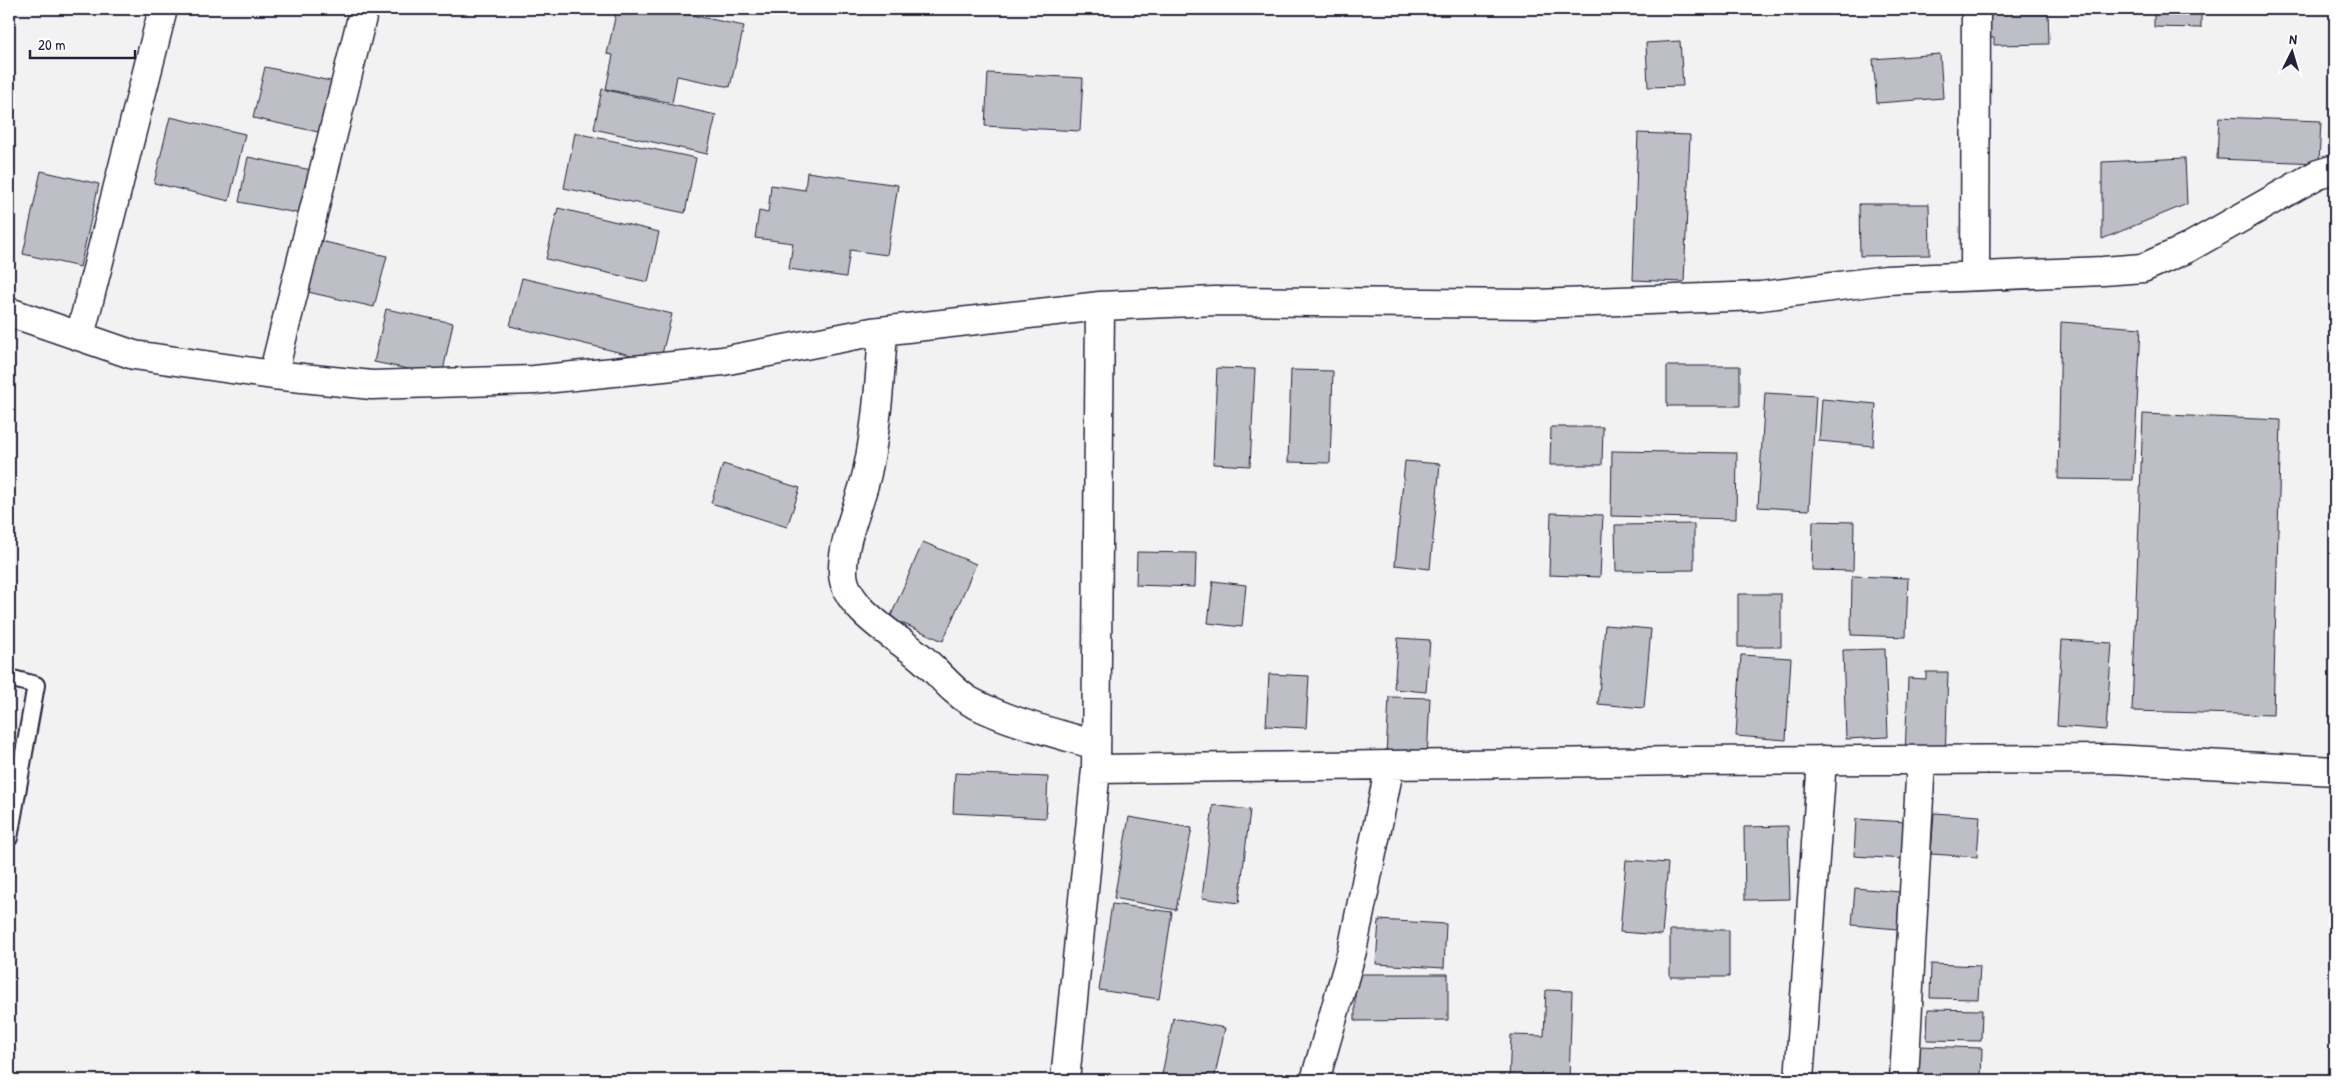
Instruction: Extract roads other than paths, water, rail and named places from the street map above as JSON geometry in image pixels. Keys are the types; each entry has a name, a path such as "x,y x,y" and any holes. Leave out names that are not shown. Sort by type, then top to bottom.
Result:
{"street":[{"path":"80,336 163,9"},
{"path":"273,375 364,9"},
{"path":"1975,275 1976,9"},
{"path":"9,312 134,355 273,375 372,385 534,380 723,361 883,331 1100,306 1215,301 1535,304 1751,297 1886,280 2143,268 2186,249 2318,174 2335,169"},
{"path":"1065,1080 1096,757 1100,306"},
{"path":"883,331 878,416 866,475 846,552 843,574 848,590 855,602 886,632 926,661 946,683 970,702 1023,722 1096,757 1390,765 2112,759 2335,771"},
{"path":"1799,1080 1822,760"},
{"path":"1904,1080 1921,760"},
{"path":"1314,1080 1352,950 1390,765"}],"lane":[{"path":"9,678 36,685 9,838"}]}
